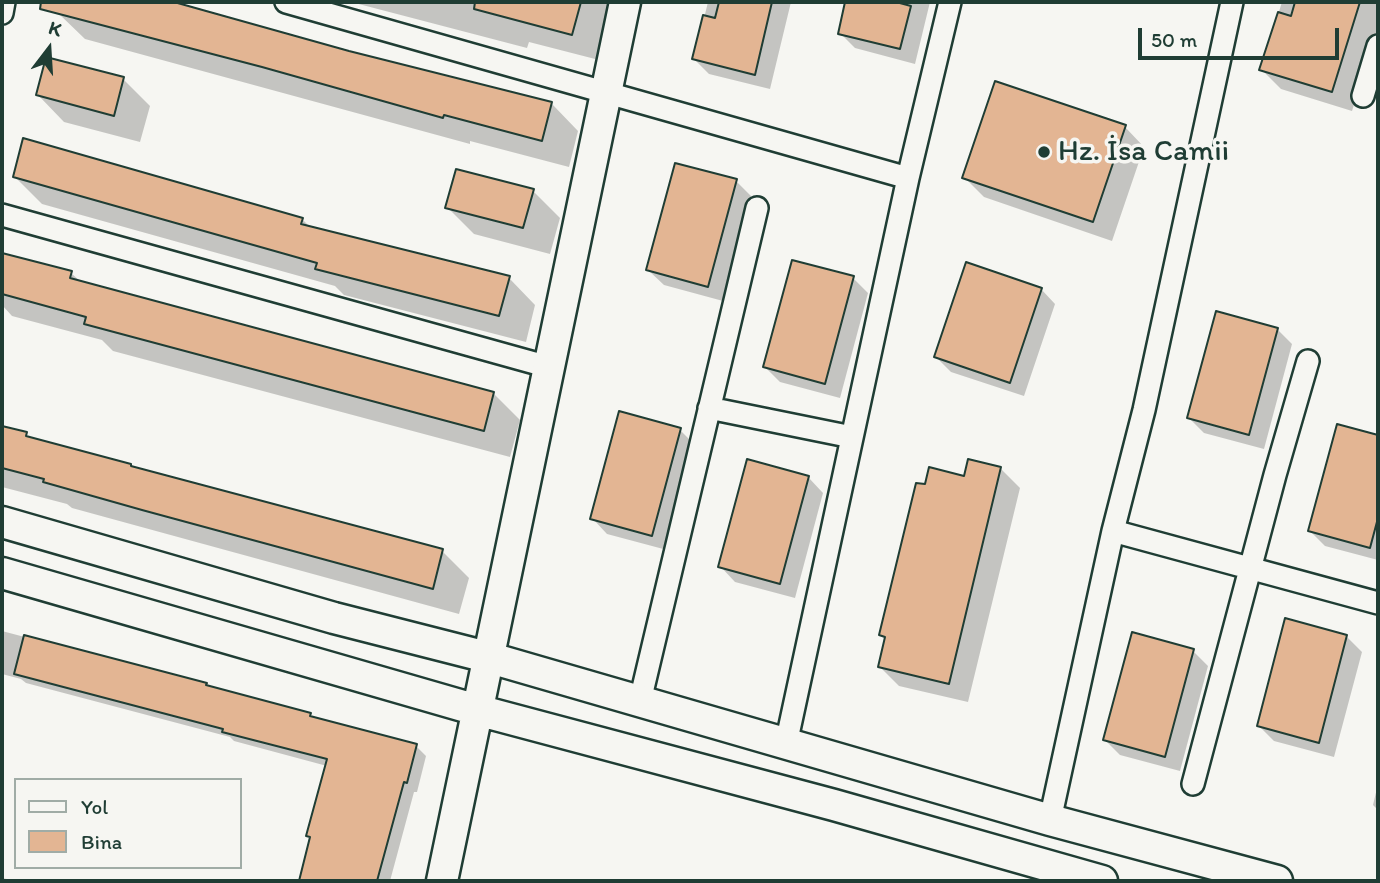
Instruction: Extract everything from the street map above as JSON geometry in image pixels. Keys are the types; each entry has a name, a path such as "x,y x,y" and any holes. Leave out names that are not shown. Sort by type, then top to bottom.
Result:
{"street":[{"path":"2,13 5,2"},
{"path":"286,2 605,90 908,178"},
{"path":"442,881 625,2"},
{"path":"786,744 908,178 950,2"},
{"path":"1050,820 1114,530 1144,410 1232,2"},
{"path":"1363,96 1378,46"},
{"path":"640,701 757,208"},
{"path":"2,215 549,367"},
{"path":"1193,783 1308,361"},
{"path":"709,408 852,437"},
{"path":"2,522 334,618 487,657 1050,820 1277,881"},
{"path":"1114,530 1378,603"},
{"path":"2,573 477,710 834,805 1102,881"}],"building":[{"path":"41,2 174,2 349,51 552,102 542,141 444,115 443,118 40,9"},
{"path":"475,2 581,2 572,35 474,9"},
{"path":"719,2 772,2 755,75 692,59 703,15 715,18"},
{"path":"845,2 896,2 911,6 900,49 838,34"},
{"path":"1295,2 1360,2 1332,92 1259,70 1278,12 1291,16"},
{"path":"46,57 124,77 114,116 36,95"},
{"name":"Hz. İsa Camii","path":"995,81 1126,125 1093,222 962,178"},
{"path":"23,138 303,218 301,224 510,276 499,316 315,269 317,263 13,177"},
{"path":"675,163 737,179 708,287 646,270"},
{"path":"456,169 534,189 523,228 445,208"},
{"path":"2,253 72,271 70,278 494,392 484,431 84,324 86,317 2,294"},
{"path":"792,260 854,276 825,384 763,367"},
{"path":"966,262 1042,288 1010,383 934,357"},
{"path":"1216,311 1278,328 1249,435 1187,418"},
{"path":"619,411 681,428 652,536 590,519"},
{"path":"1337,424 1378,435 1378,518 1370,548 1308,531"},
{"path":"2,426 27,432 26,436 131,466 443,549 433,589 142,510 2,468"},
{"path":"747,459 809,476 780,584 718,567"},
{"path":"968,459 1001,467 949,684 878,667 885,637 879,635 916,483 925,484 929,467 964,476"},
{"path":"1285,618 1347,635 1319,743 1257,726"},
{"path":"1132,632 1194,649 1165,757 1103,740"},
{"path":"24,635 207,683 206,685 311,713 310,716 417,744 377,881 299,881 310,837 306,836 327,759 14,674"}],"place":[{"name":"Hz. İsa Camii","path":"1044,152"}]}
